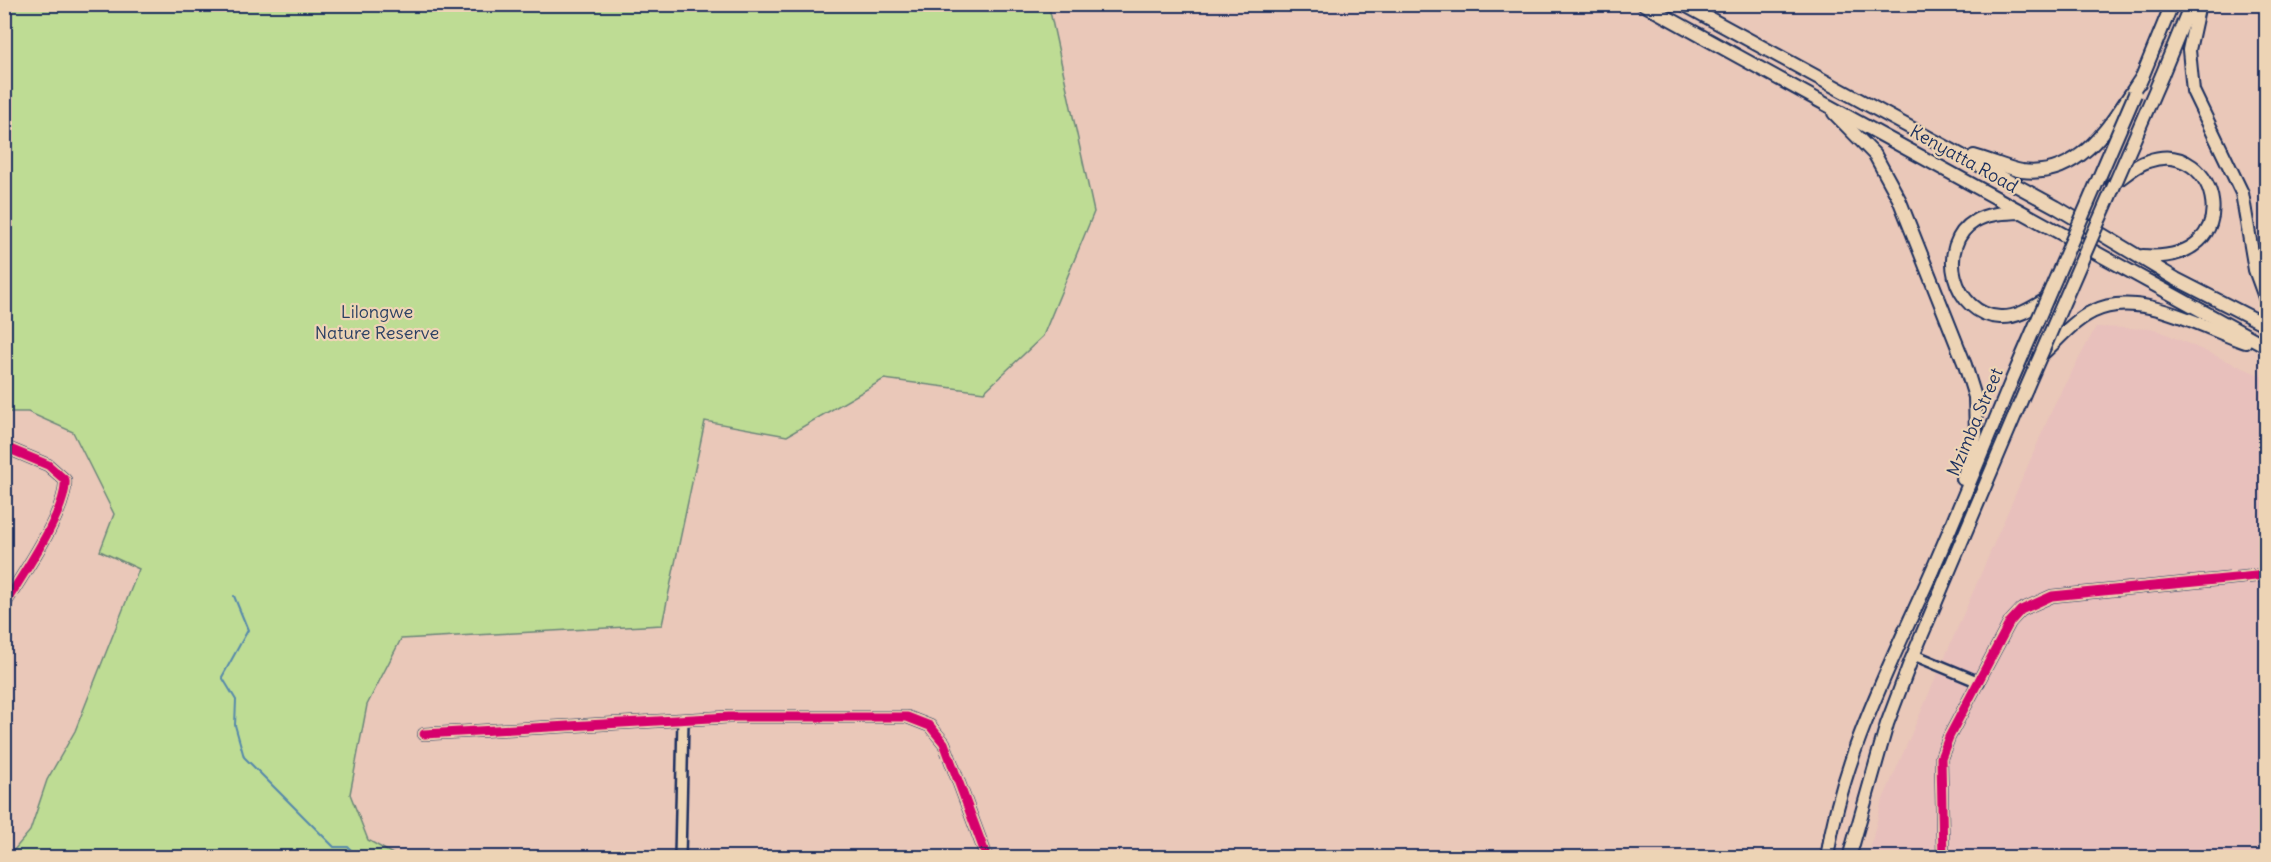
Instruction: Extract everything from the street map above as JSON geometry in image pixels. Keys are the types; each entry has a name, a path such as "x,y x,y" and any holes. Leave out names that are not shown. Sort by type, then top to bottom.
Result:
{"main road":[{"name":"Kenyatta Road","path":"1643,4 2266,348"},
{"name":"Kenyatta Road","path":"1683,4 1958,153 2176,279 2266,325"},
{"name":"Mzimba Street","path":"1827,858 1847,776 1881,680 1948,532 2172,4"},
{"name":"Mzimba Street","path":"1849,858 1887,724 1914,655 2191,4"},
{"path":"2199,4 2189,50 2193,91 2242,193 2255,270 2266,300"},
{"path":"1958,153 2023,171 2043,171 2061,165 2083,154 2101,137 2142,77"},
{"path":"1824,102 1875,155 1899,199 1949,321 1975,397 1976,434 1948,532"},
{"path":"2114,184 2149,160 2178,160 2193,166 2205,180 2213,202 2214,216 2209,232 2193,245 2176,254 2159,258 2139,256"},
{"path":"2020,212 1992,214 1976,220 1964,230 1955,246 1953,276 1971,305 1984,314 1999,317 2017,315 2047,300"},
{"path":"2040,356 2092,312 2130,303 2173,315 2266,348"}],"street":[{"path":"4,604 52,522 66,489 64,480 48,465 5,447"},
{"path":"1943,858 1941,758 1949,737 2010,622 2021,610 2038,600 2052,596 2266,575"},
{"path":"1914,655 1979,682"},
{"path":"424,734 683,720 907,717 920,721 937,733 951,756 987,858"},
{"path":"680,858 683,720"}],"shaded area":[{"path":"2096,327 2155,329 2266,378 2266,857 1868,858 1881,804 2055,403"}],"green space":[{"name":"Lilongwe Nature Reserve","path":"5,4 1052,5 1049,7 1094,212 1043,336 984,392 884,379 787,436 705,421 662,625 401,639 367,705 350,794 368,840 398,857 8,857 30,831 47,780 75,731 139,569 100,551 114,514 73,432 28,412 5,412"}],"waterway":[{"path":"234,596 248,630 222,677 236,700 235,725 244,757 334,847 348,847 359,858"}],"cycle path":[{"path":"4,605 52,525 64,493 65,480 48,465 5,447"},
{"path":"1943,858 1941,758 1949,737 2010,622 2021,610 2052,596 2266,575"},
{"path":"424,734 729,717 907,717 930,726 944,743 987,858"}]}
